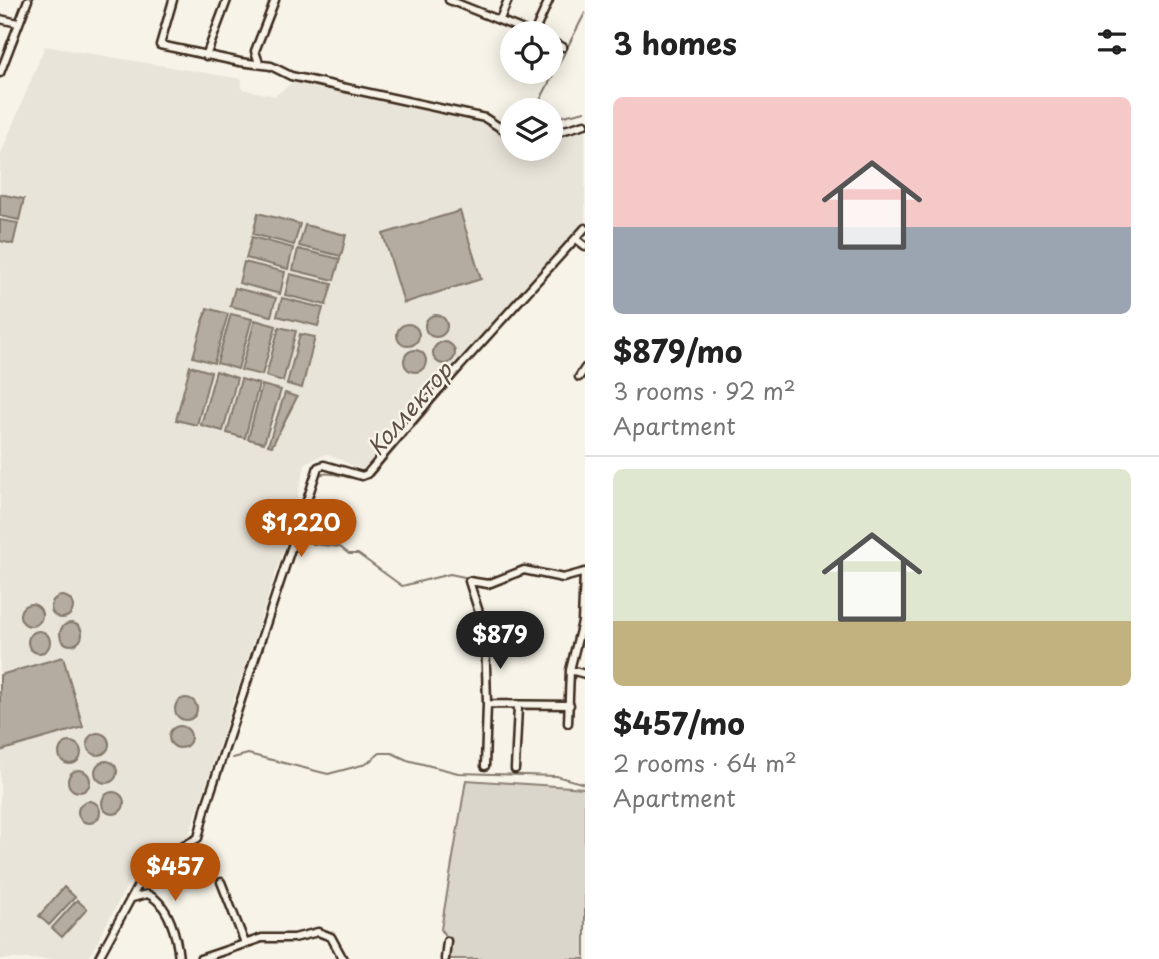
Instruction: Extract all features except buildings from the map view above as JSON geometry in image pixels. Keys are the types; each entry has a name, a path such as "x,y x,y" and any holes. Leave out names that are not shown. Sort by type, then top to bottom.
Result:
{"street":[{"path":"0,73 2,59 28,0"},
{"path":"173,0 160,45 206,56 276,67 291,76 485,118 500,128"},
{"path":"206,56 227,0"},
{"path":"259,63 256,51 275,0"},
{"path":"449,0 463,2 505,21"},
{"path":"500,19 508,0"},
{"path":"539,21 549,0"},
{"path":"0,19 18,23"},
{"path":"563,130 585,124"},
{"path":"98,959 151,863 198,838 206,806 318,467 328,466 355,474 367,474 434,395 585,229"},
{"path":"576,239 585,246"},
{"path":"579,377 585,368"},
{"path":"485,766 485,632 470,581 488,584 524,570 563,578 585,573 583,622 570,670 568,723"},
{"path":"570,670 585,674"},
{"path":"487,704 570,705"},
{"path":"515,769 517,706"},
{"path":"220,882 245,943"},
{"path":"132,898 147,894 162,906 178,941 179,959"},
{"path":"200,959 262,938 294,938 318,932 331,937 343,959"},
{"path":"445,959 447,941"}],"shaded area":[{"path":"45,46 242,79 241,89 275,96 295,80 480,122 500,134 500,161 563,161 563,133 585,127 585,222 363,470 327,454 306,462 286,541 189,836 150,853 137,867 88,959 0,959 0,156"},
{"path":"0,194 24,199 19,220 0,216"},
{"path":"460,211 481,279 404,303 383,234"},
{"path":"258,213 300,224 294,245 253,234"},
{"path":"0,220 18,223 13,244 0,241"},
{"path":"305,225 346,235 341,256 299,246"},
{"path":"252,237 293,248 288,269 246,258"},
{"path":"298,249 340,259 334,280 293,270"},
{"path":"244,262 285,272 280,294 239,283"},
{"path":"290,274 332,284 326,305 285,295"},
{"path":"235,288 276,298 271,316 230,306"},
{"path":"282,298 323,308 318,326 277,316"},
{"path":"207,308 228,314 214,363 193,357"},
{"path":"231,314 252,319 238,369 217,363"},
{"path":"436,315 444,318 447,326 444,334 436,337 428,334 425,326 428,318"},
{"path":"255,320 276,326 262,375 241,370"},
{"path":"408,324 416,327 419,335 416,343 408,346 400,343 397,335 400,327"},
{"path":"279,327 296,331 283,381 266,376"},
{"path":"300,334 315,337 302,388 287,384"},
{"path":"444,342 452,345 455,353 452,361 444,364 436,361 433,353 436,345"},
{"path":"415,350 423,353 426,361 423,369 415,372 407,369 404,361 407,353"},
{"path":"190,366 211,372 197,425 176,420"},
{"path":"216,371 237,378 223,431 201,425"},
{"path":"241,379 259,384 245,438 227,433"},
{"path":"262,385 281,390 264,443 248,439"},
{"path":"285,393 297,397 272,446 268,445"},
{"path":"62,596 70,599 73,607 70,615 62,618 54,615 51,607 54,599"},
{"path":"31,604 39,607 42,615 39,623 31,626 23,623 20,615 23,607"},
{"path":"71,623 79,626 82,634 79,642 71,645 63,642 60,634 63,626"},
{"path":"39,631 47,634 50,642 47,650 39,653 31,650 28,642 31,634"},
{"path":"63,657 83,727 0,751 0,675"},
{"path":"186,698 194,701 197,709 194,717 186,720 178,717 175,709 178,701"},
{"path":"180,726 188,729 191,737 188,745 180,748 172,745 169,737 172,729"},
{"path":"98,733 106,736 109,744 106,752 98,755 90,752 87,744 90,736"},
{"path":"70,742 78,745 81,753 78,761 70,764 62,761 59,753 62,745"},
{"path":"106,761 114,764 117,772 114,780 106,783 98,780 95,772 98,764"},
{"path":"79,770 87,773 90,781 87,789 79,792 71,789 68,781 71,773"},
{"path":"466,780 585,788 585,959 443,959 446,938 441,929"},
{"path":"113,792 121,795 124,803 121,811 113,814 105,811 102,803 105,795"},
{"path":"89,801 97,804 100,812 97,820 89,823 81,820 78,812 81,804"},
{"path":"64,887 75,897 49,925 39,916"},
{"path":"77,900 87,909 62,937 52,928"}],"waterway":[{"name":"Коллектор","path":"541,98 585,13"},
{"name":"Коллектор","path":"563,116 585,111"},
{"name":"Коллектор","path":"316,483 319,475 325,474 356,479 370,478 474,356"},
{"name":"Коллектор","path":"297,534 313,544 340,547 349,554 358,554 402,586 450,574 469,578"},
{"name":"Коллектор","path":"529,568 551,572"},
{"name":"Коллектор","path":"560,574 578,571"},
{"name":"Коллектор","path":"478,579 490,580"},
{"path":"233,758 248,754 328,774 366,764 380,753 392,753 407,760 458,773 556,776 585,784"}]}
